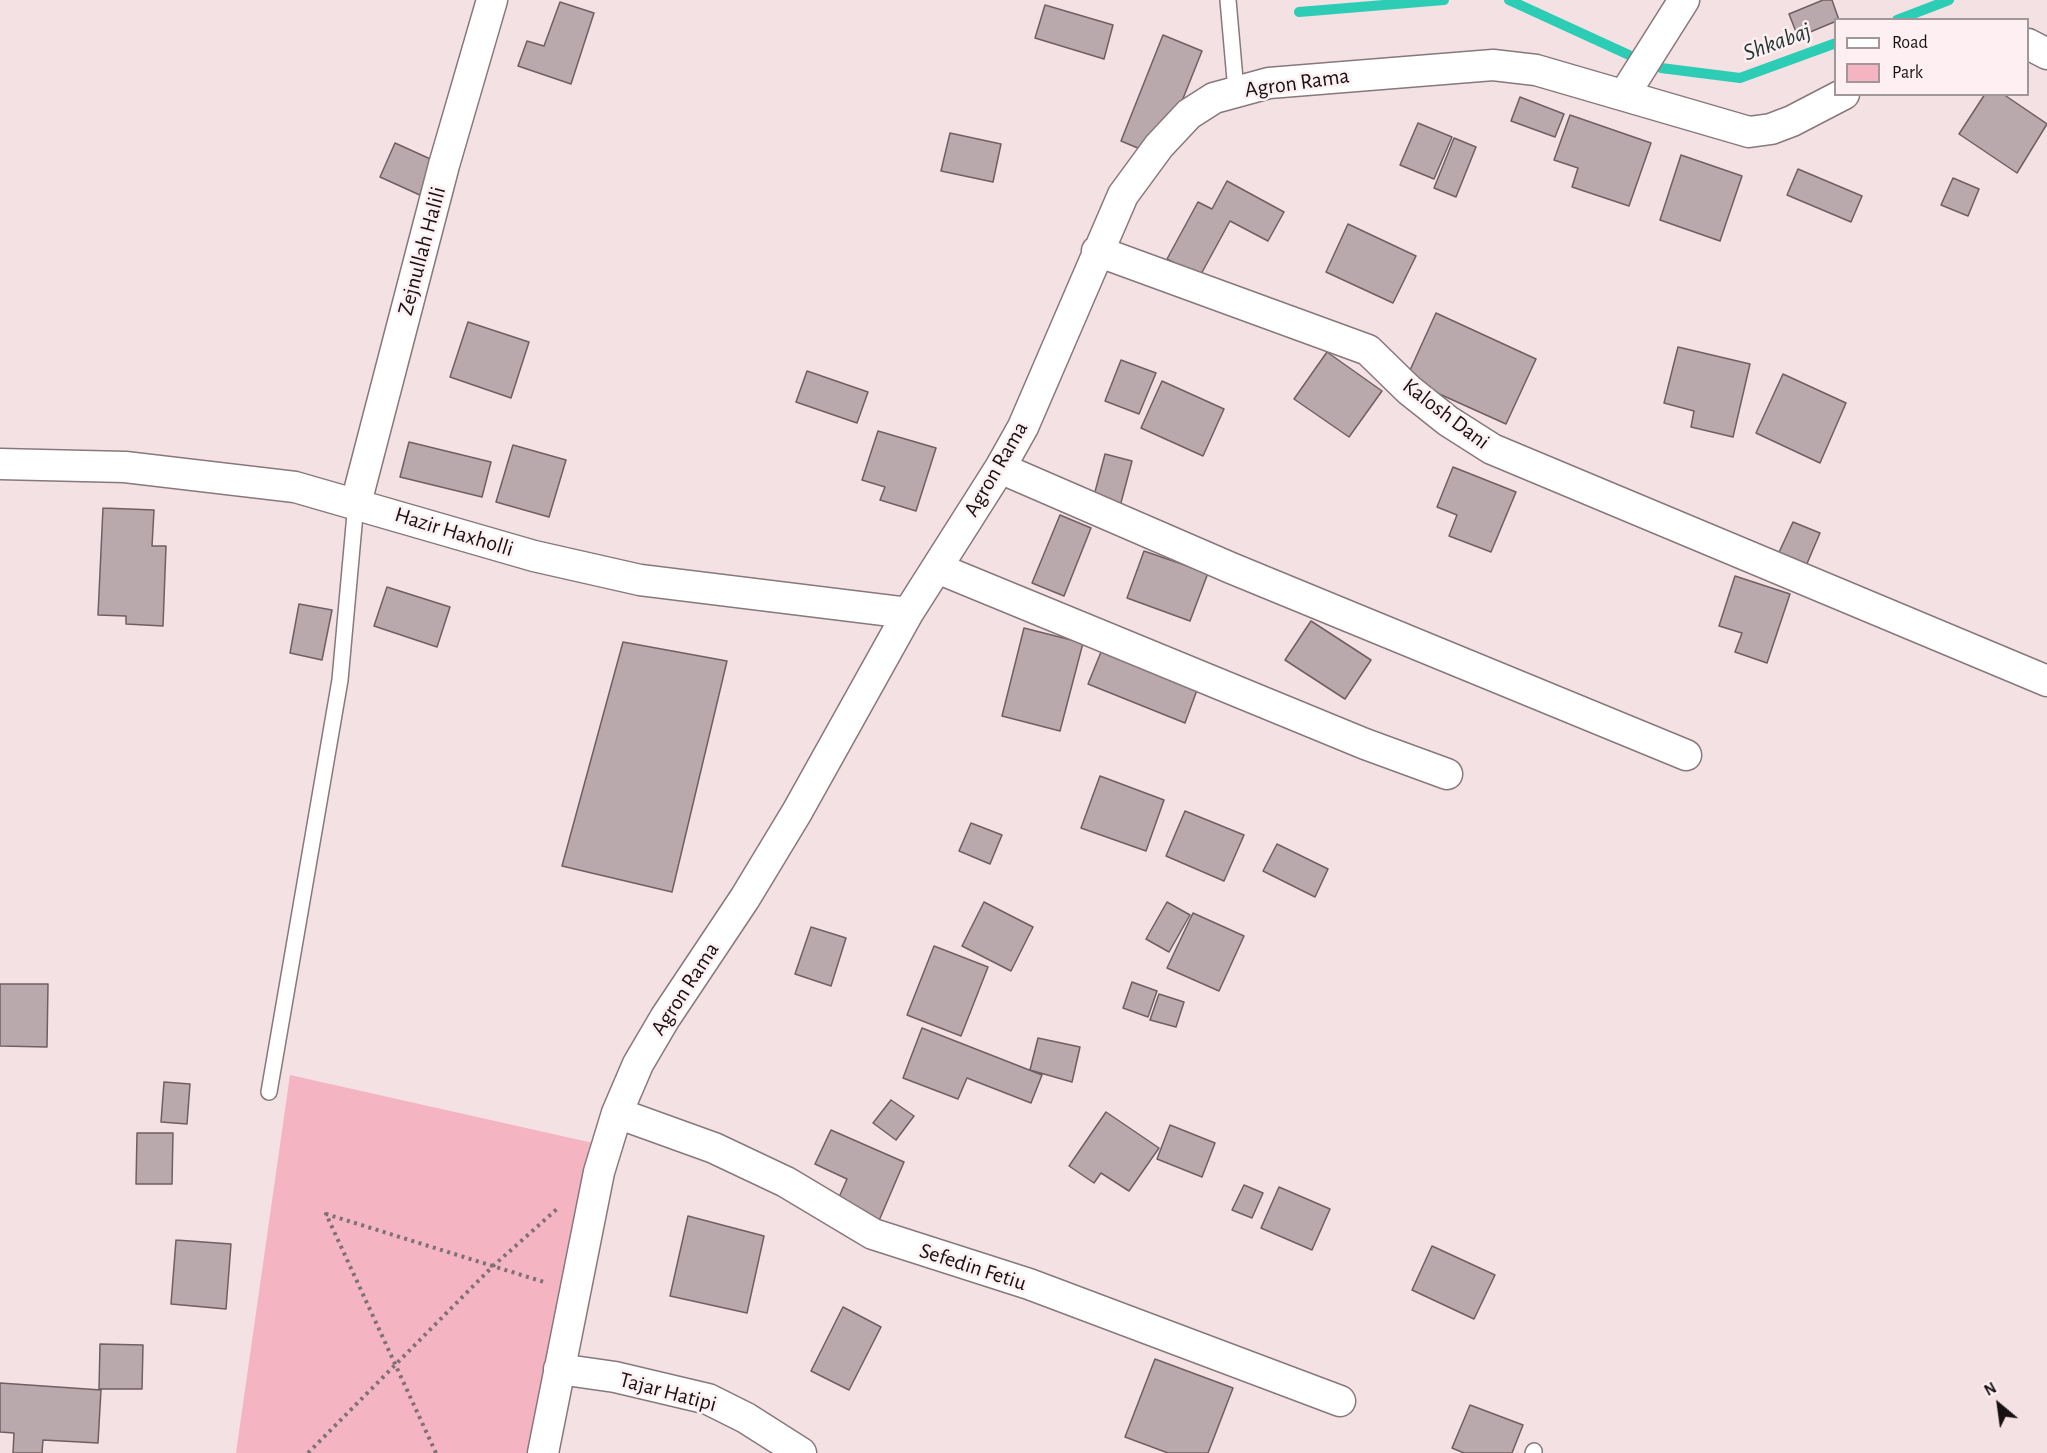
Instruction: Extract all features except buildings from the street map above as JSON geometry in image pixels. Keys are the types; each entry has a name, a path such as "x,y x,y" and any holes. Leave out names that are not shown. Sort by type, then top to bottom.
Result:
{"street":[{"name":"Zejnullah Halili","path":"356,503 444,165 492,0"},
{"path":"1624,95 1684,0"},
{"path":"2029,45 2047,54"},
{"name":"Agron Rama","path":"543,1453 599,1172 616,1113 638,1064 665,1017 745,898 798,812 908,613 1000,468 1023,427 1123,195 1158,146 1189,114 1214,98 1236,91 1269,83 1493,64 1536,70 1749,132 1772,129 1840,96"},
{"name":"Kalosh Dani","path":"1097,251 1368,350 1409,390 1448,422 1491,449 2047,681"},
{"name":"Hazir Haxholli","path":"0,464 124,466 295,487 534,556 640,580 908,613"},
{"path":"1000,468 1263,581 1686,755"},
{"path":"937,568 1365,744 1447,774"},
{"name":"Sefedin Fetiu","path":"616,1113 714,1148 786,1182 873,1234 1029,1284 1340,1401"},
{"name":"Tajar Hatipi","path":"559,1369 615,1377 708,1399 746,1418 801,1453"}],"lane":[{"path":"1228,0 1236,91"},
{"path":"269,1092 340,680 356,503"}],"path":[{"path":"308,1453 493,1266 599,1172"},
{"path":"436,1453 326,1214 575,1291"}],"green space":[{"path":"290,1075 593,1143 529,1453 236,1453"}],"waterway":[{"name":"Shkabaj","path":"1299,12 1444,0"},
{"name":"Shkabaj","path":"1509,0 1629,55"},
{"name":"Shkabaj","path":"1902,18 1949,0"},
{"name":"Shkabaj","path":"1661,68 1740,78 1834,44"}]}
